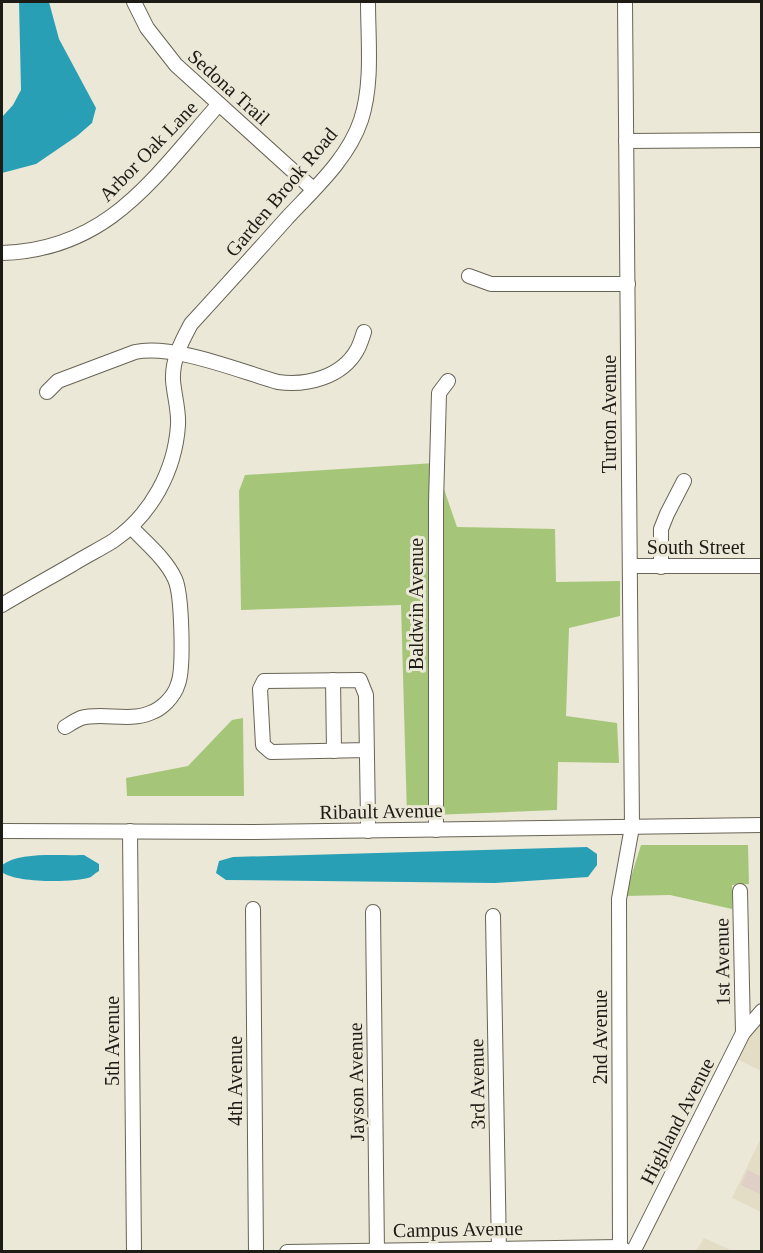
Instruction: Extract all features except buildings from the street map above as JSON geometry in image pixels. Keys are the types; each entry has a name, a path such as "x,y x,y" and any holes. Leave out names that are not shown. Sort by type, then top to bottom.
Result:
{"street":[{"name":"Sedona Trail","path":"134,2 147,28 176,65 313,189"},
{"name":"Garden Brook Road","path":"2,605 113,541 131,526 156,496 168,472 176,444 177,404 173,378 177,353 191,324 313,189 341,157 353,139 366,99 368,2"},
{"name":"Turton Avenue","path":"625,2 632,827"},
{"name":"Arbor Oak Lane","path":"2,253 48,248 76,238 107,221 134,199 219,104"},
{"path":"626,141 762,140"},
{"path":"469,276 491,284 628,284"},
{"path":"47,392 58,381 135,352 148,350 177,353 278,382 292,384 309,382 327,376 344,366 357,351 364,332"},
{"name":"Baldwin Avenue","path":"436,830 436,503 439,393 448,381"},
{"path":"662,567 662,529 684,481"},
{"path":"65,727 82,718 138,717 150,713 161,708 171,697 178,684 180,595 177,582 170,570 131,526"},
{"name":"South Street","path":"630,566 762,566"},
{"path":"333,680 334,751"},
{"path":"367,750 271,752 262,745 260,689 264,681 360,680 366,695 367,750 368,831"},
{"name":"Ribault Avenue","path":"2,831 368,831 762,825"},
{"name":"2nd Avenue","path":"627,1250 619,898 632,827"},
{"name":"5th Avenue","path":"130,831 134,1251"},
{"name":"1st Avenue","path":"740,891 743,1033"},
{"name":"4th Avenue","path":"253,909 256,1251"},
{"name":"Jayson Avenue","path":"374,912 377,1251"},
{"name":"3rd Avenue","path":"493,916 499,1250"},
{"name":"Highland Avenue","path":"627,1250 743,1033 762,1011"},
{"name":"Campus Avenue","path":"287,1251 627,1250"}],"shaded area":[{"path":"761,1019 761,1071 737,1059"},
{"path":"761,1138 761,1212 732,1198"},
{"path":"704,1238 733,1251 696,1251"}],"green space":[{"path":"435,463 457,527 555,529 556,582 620,581 620,616 569,628 566,716 617,723 619,763 558,762 557,810 407,816 401,605 241,610 239,491 245,475"},
{"path":"243,718 244,796 127,796 126,778 188,766 232,720"},
{"path":"641,845 748,845 749,884 732,885 732,909 670,895 625,896"}],"water":[{"path":"19,2 49,2 59,39 96,108 92,123 77,136 36,164 2,173 2,117 13,105 21,90"},
{"path":"587,847 597,854 597,865 588,877 495,883 226,880 216,873 219,861 233,857"},
{"path":"41,855 84,855 99,864 99,871 83,879 31,880 9,876 2,872 2,865 19,858"}]}
